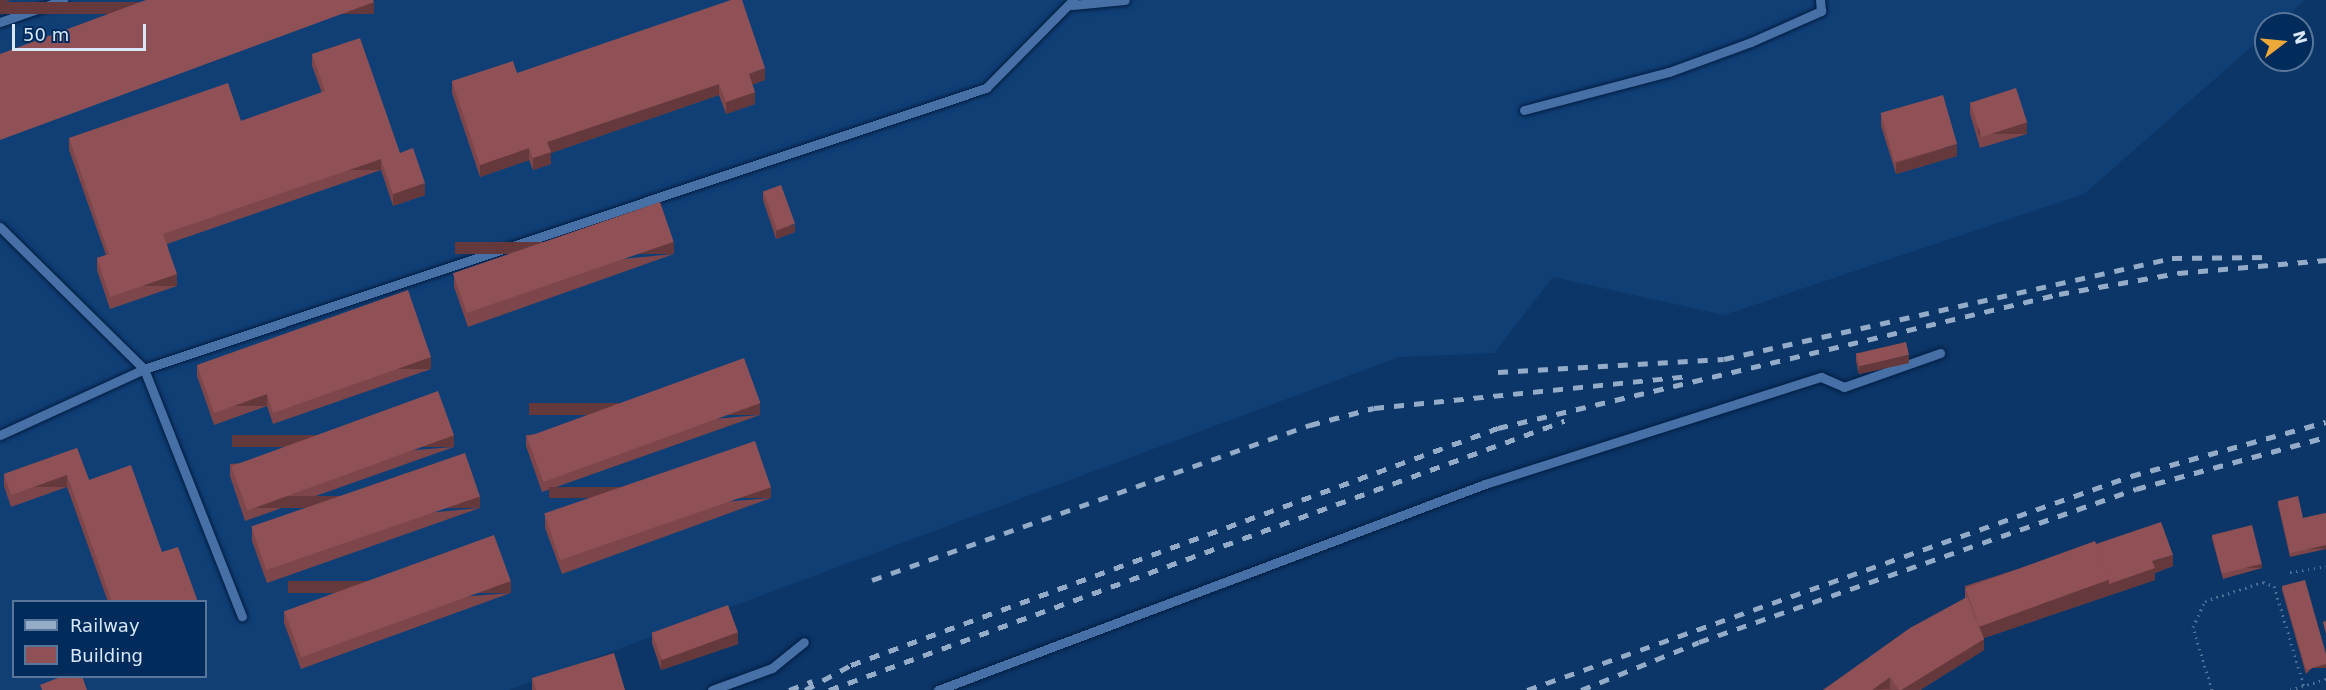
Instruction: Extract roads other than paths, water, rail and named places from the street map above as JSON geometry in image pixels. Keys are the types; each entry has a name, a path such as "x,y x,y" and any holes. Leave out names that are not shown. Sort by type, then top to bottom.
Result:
{"lane":[{"path":"0,22 63,0"},
{"path":"0,435 144,369 986,88 1073,2 1125,0"},
{"path":"1524,110 1720,54 1821,11 1820,0"},
{"path":"0,227 144,369 242,616"},
{"path":"938,690 1485,484 1821,377 1844,387 1940,353"},
{"path":"712,690 772,668 804,642"}],"railway":[{"path":"1498,372 1724,359 2172,258 2269,257"},
{"path":"805,690 851,665 1498,428 2059,294 2178,273 2326,260"},
{"path":"872,580 1310,425 1374,408 1690,376"},
{"path":"829,690 1564,421"},
{"path":"1527,690 2131,476 2326,422"},
{"path":"1581,690 1699,642 2136,489 2326,437"},
{"path":"789,690 812,681"}]}
